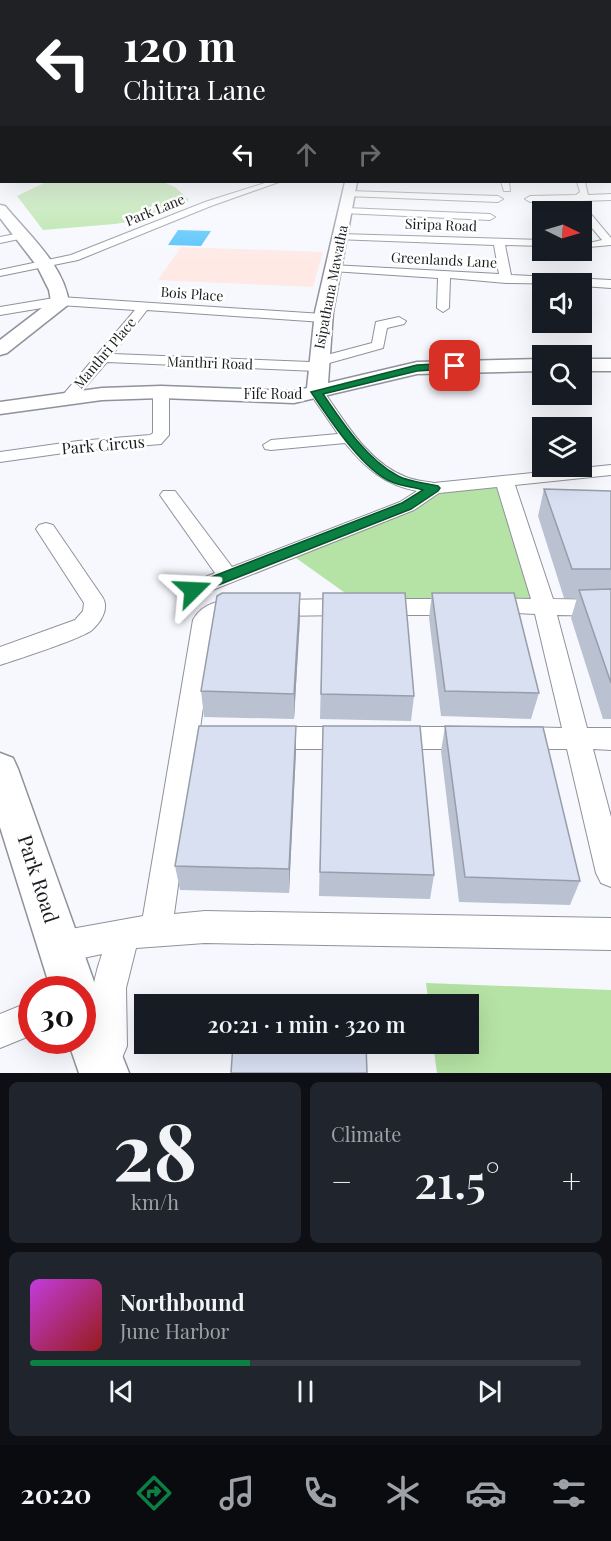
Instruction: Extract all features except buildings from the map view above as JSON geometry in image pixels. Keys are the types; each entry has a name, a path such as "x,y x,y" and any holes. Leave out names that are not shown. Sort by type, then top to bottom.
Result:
{"main road":[{"name":"Isipathana Mawatha","path":"317,392 316,364 322,318 345,211 353,185"},
{"path":"0,209 45,265 55,282 60,301 60,304 0,349"},
{"name":"Fife Road","path":"0,408 102,394 161,392 294,397 417,368 532,365"},
{"path":"592,365 611,365"},
{"name":"Park Road","path":"0,769 11,832 60,947 69,976"},
{"path":"96,1052 104,1073"}],"street":[{"name":"Park Lane","path":"0,273 74,258 208,204 272,183"},
{"path":"581,183 585,193 575,202 597,241"},
{"path":"353,185 498,199"},
{"path":"530,199 611,197"},
{"path":"345,211 490,218"},
{"path":"0,240 20,236"},
{"name":"Siripa Road","path":"339,237 532,243"},
{"path":"499,242 506,279"},
{"name":"Greenlands Lane","path":"332,268 532,281"},
{"path":"443,308 444,275"},
{"name":"Greenlands Lane","path":"592,283 611,284"},
{"name":"Bois Place","path":"0,311 60,301 322,318"},
{"name":"Manthri Place","path":"67,399 144,306"},
{"name":"Manthri Road","path":"103,358 316,364 378,345 381,325 399,321"},
{"name":"Park Circus","path":"0,457 78,446 155,440 161,435 161,392"},
{"path":"317,392 348,438 394,479 434,488 611,470"},
{"path":"271,445 348,438"},
{"path":"504,480 544,606 611,873"},
{"path":"193,590 406,506 434,488"},
{"path":"169,495 228,576"},
{"path":"0,656 83,626 94,613 95,603 46,529"},
{"path":"112,1073 108,988 114,958 141,932 197,738 204,620 211,612 220,608 544,606 611,608"},
{"path":"245,738 611,739"},
{"path":"60,947 141,932 205,927 611,934"},
{"path":"0,1031 18,1023"}],"shaded area":[{"path":"181,247 323,252 313,287 158,280"}],"green space":[{"path":"44,183 165,183 175,187 189,200 154,218 43,230 17,196"},
{"path":"501,482 537,598 355,600 289,553 408,506 422,487"},
{"path":"426,983 611,990 611,1073 437,1073 434,1054 479,1054 479,994 428,994"}],"water":[{"path":"178,230 211,231 201,246 168,245"}],"route":[{"path":"193,590 406,506 434,488 394,479 373,462 348,438 317,392 417,368 455,366"}]}
